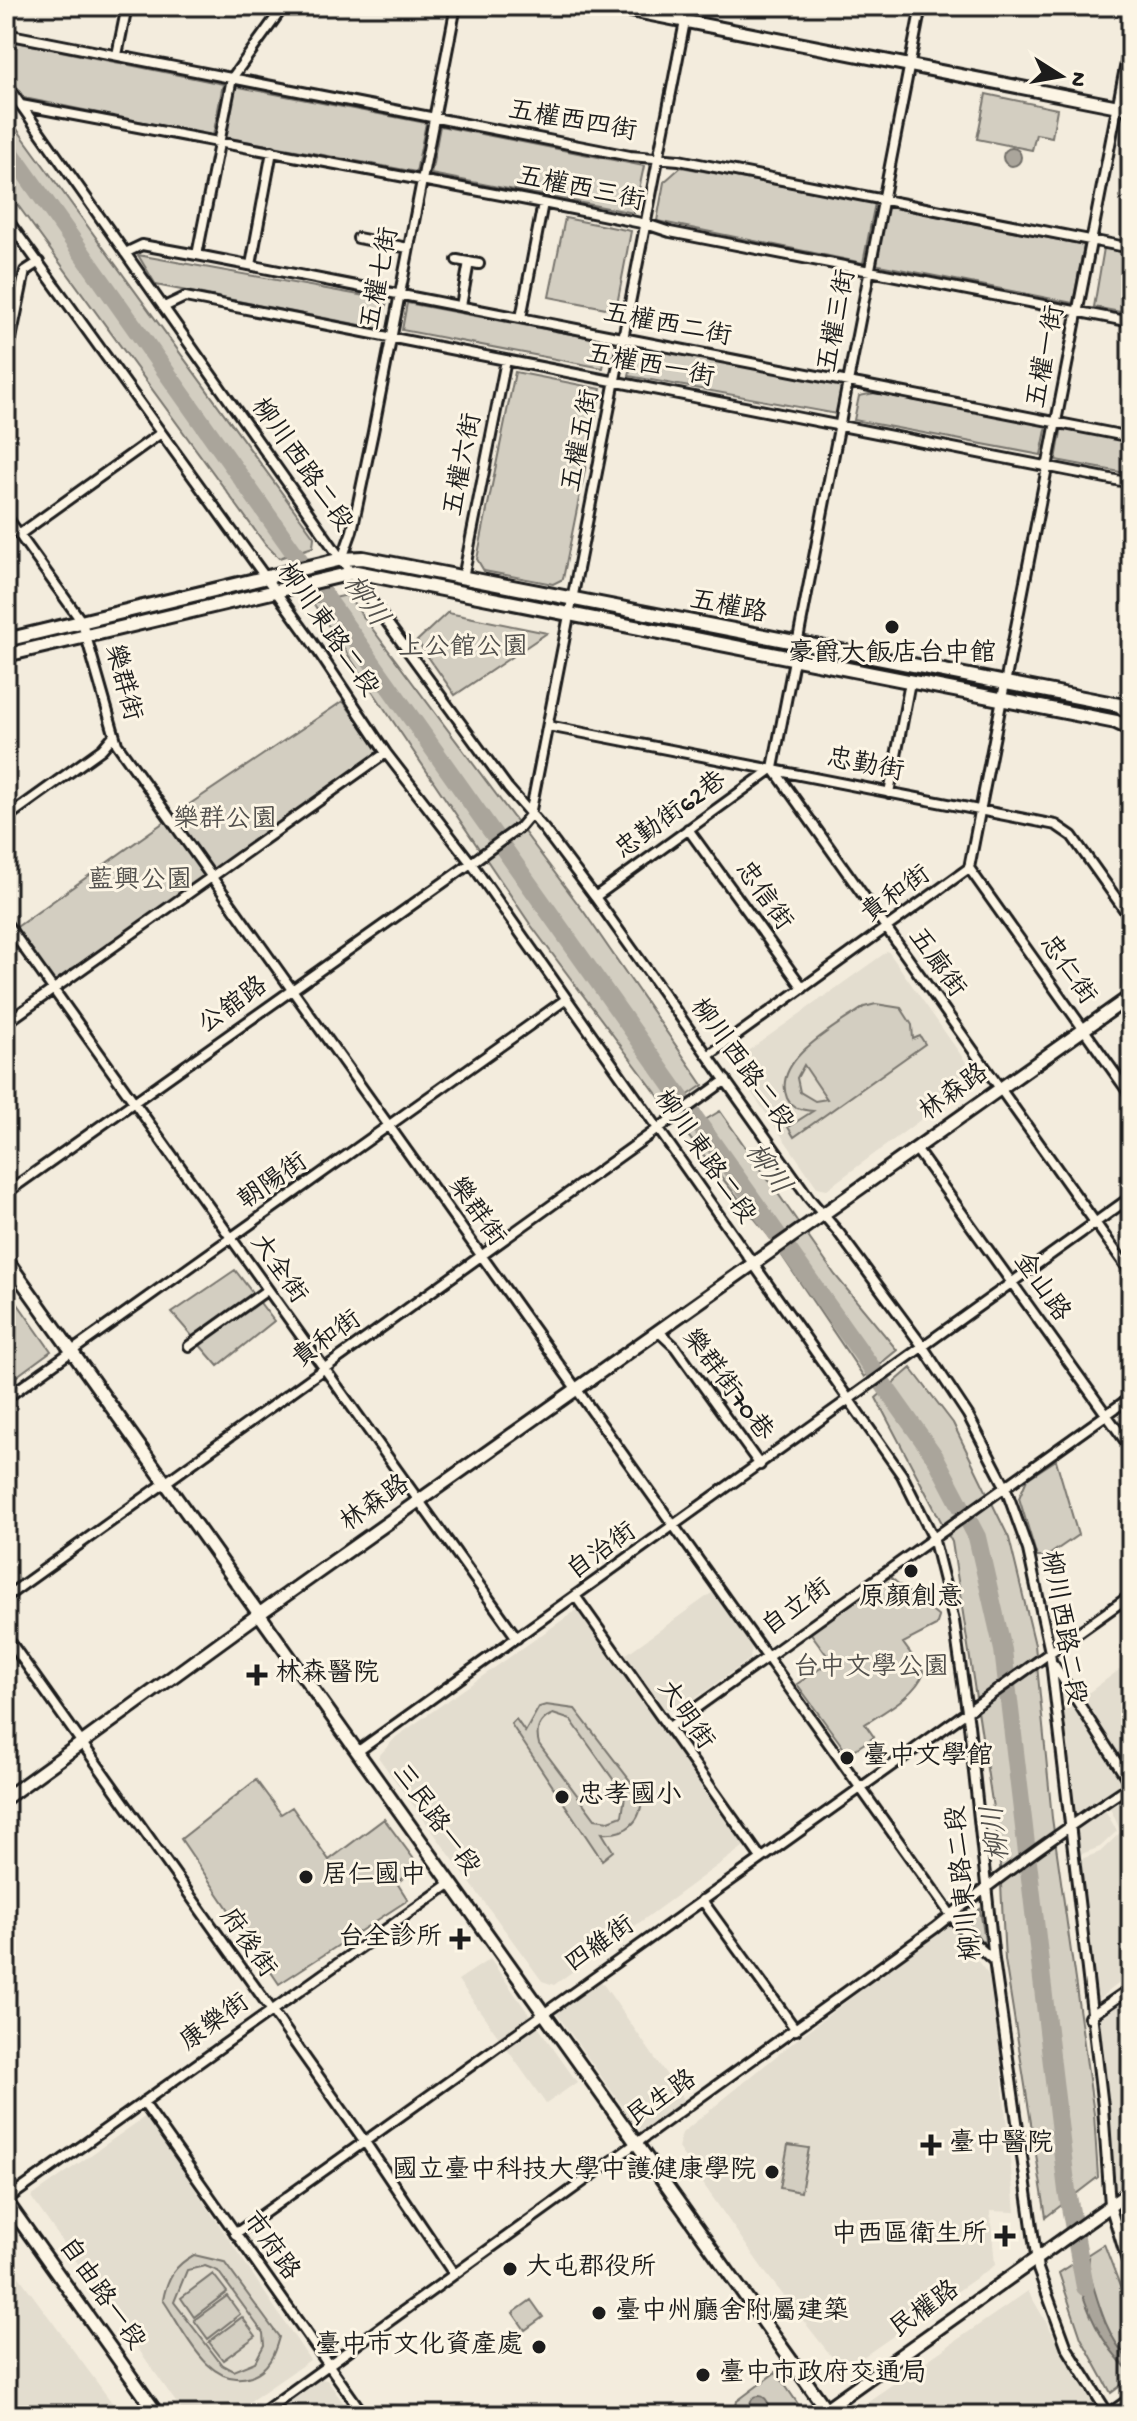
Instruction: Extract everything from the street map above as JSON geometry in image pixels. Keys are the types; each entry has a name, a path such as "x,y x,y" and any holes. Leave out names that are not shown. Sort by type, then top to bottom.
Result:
{"main road":[{"path":"608,6 1131,109"},
{"name":"五權路","path":"265,579 336,561 370,559 1005,684 1128,700 1131,715 1116,722"},
{"path":"6,655 345,575"},
{"name":"五權路","path":"345,575 1116,722 1131,729"},
{"path":"6,640 265,579"},
{"name":"林森路","path":"6,1798 259,1614 1131,996"},
{"name":"三民路一段","path":"6,1259 545,2011 824,2413"},
{"path":"1110,2205 1131,2191"},
{"name":"自由路一段","path":"6,2200 158,2415"},
{"name":"民權路","path":"824,2413 1110,2205"}],"street":[{"path":"117,55 127,6"},
{"path":"197,255 232,78 284,6"},
{"name":"五權七街","path":"336,561 352,531 456,6"},
{"name":"五權五街","path":"569,616 688,6"},
{"name":"五權三街","path":"793,659 921,6"},
{"name":"五權西四街","path":"6,34 630,156 658,157 1131,248"},
{"name":"五權一街","path":"1002,700 1131,37"},
{"name":"柳川西路二段","path":"6,84 164,307 345,575 595,897 823,1215 921,1344 968,1415 1005,1486 1033,1569 1050,1652 1089,2017 1103,2107 1110,2205 1131,2274"},
{"name":"五權西三街","path":"21,105 543,203 646,224 670,232 1131,322"},
{"path":"251,265 272,151"},
{"path":"521,318 543,203"},
{"name":"柳川東路二段","path":"6,218 386,753 471,863 902,1475 933,1537 954,1621 988,1885 994,1960 1041,2281 1061,2335 1108,2415"},
{"path":"358,238 408,248"},
{"name":"五權西二街","path":"125,253 142,245 197,255 1131,437"},
{"path":"457,260 474,263 461,306"},
{"path":"6,363 25,271 39,262"},
{"name":"五權西一街","path":"164,307 185,297 1131,483"},
{"name":"五權六街","path":"463,578 506,360"},
{"path":"20,534 161,433"},
{"name":"樂群街","path":"6,516 82,622 114,735 211,877 951,1915 969,1938 994,1960"},
{"path":"530,815 569,616"},
{"path":"773,768 793,659"},
{"path":"889,793 910,682"},
{"name":"貴和街","path":"708,1056 969,868 1002,700"},
{"name":"忠勤街","path":"548,726 1044,822 1067,831 1131,919"},
{"path":"6,818 102,749 114,735"},
{"path":"6,1023 386,753"},
{"name":"忠勤街62巷","path":"595,897 773,768"},
{"name":"五廊街","path":"773,768 1131,1273"},
{"name":"公舘路","path":"6,1193 471,863 520,827 530,815"},
{"name":"忠信街","path":"688,829 803,988"},
{"name":"忠仁街","path":"969,868 1131,1096"},
{"name":"大全街","path":"6,923 517,1638"},
{"name":"朝陽街","path":"6,1398 565,1000"},
{"name":"貴和街","path":"6,1597 726,1080"},
{"name":"金山路","path":"916,1149 1131,1449"},
{"path":"921,1344 1131,1197"},
{"path":"189,1346 267,1290"},
{"name":"樂群街70巷","path":"659,1332 675,1347 760,1465"},
{"name":"自治街","path":"357,1752 851,1400 921,1344"},
{"path":"1005,1486 1131,1397"},
{"name":"自立街","path":"668,1728 1005,1486"},
{"path":"1069,1827 1131,1785 1067,1687 1050,1652 1131,1595"},
{"name":"大明街","path":"576,1597 761,1858"},
{"name":"府後街","path":"6,1636 269,2011 365,2142 454,2274"},
{"name":"四維街","path":"235,2234 1050,1652"},
{"name":"民生路","path":"259,2415 331,2367 454,2274 796,2030 1069,1827"},
{"name":"康樂街","path":"6,2200 451,1883"},
{"path":"702,1900 796,2030"},
{"path":"1089,2017 1131,1988"},
{"name":"市府路","path":"143,2102 364,2415"},
{"path":"1108,2415 1128,2400"}],"shaded area":[{"path":"1012,148 1021,157 1012,166 1003,157"},
{"path":"888,951 977,1078 827,1189 817,1187 731,1063"},
{"path":"713,1592 752,1646 750,1659 678,1711 664,1708 625,1655"},
{"name":"忠孝國小","path":"581,1607 746,1837 743,1847 554,1985 542,1981 378,1757 396,1737"},
{"path":"1131,1661 1131,1780 1101,1803 1117,1831 1100,1847 1079,1855 1064,1711"},
{"path":"1131,1796 1131,1974 1091,2005 1079,1860 1100,1852 1121,1832 1110,1808"},
{"name":"臺中醫院","path":"949,1923 993,1981 1015,2212 990,2211 995,2265 843,2371 765,2272 678,2148 682,2133 796,2040"},
{"path":"490,1959 577,2082 546,2104 458,1980"},
{"path":"601,1981 689,2107 642,2134 556,2013"},
{"path":"1131,1995 1131,2243 1116,2192 1095,2023"},
{"path":"146,2116 310,2360 230,2415 185,2415 31,2197"},
{"path":"1089,2258 1088,2268 1104,2318 1115,2342 1131,2362 1131,2373 1103,2338 1084,2300 1075,2270"},
{"path":"6,2259 121,2415 6,2415"},
{"path":"1028,2291 1100,2415 848,2415"},
{"path":"321,2379 327,2380 352,2415 271,2415"},
{"path":"755,2396 763,2396 768,2405 766,2412 755,2414 750,2409 750,2401"}],"green space":[{"path":"6,40 223,84 213,136 24,98 6,70"},
{"path":"234,86 426,123 416,172 224,137"},
{"path":"986,94 1057,109 1052,137 1036,134 1032,150 977,139"},
{"path":"6,114 314,537 313,547 279,558 265,544 6,189"},
{"path":"440,126 644,166 634,213 431,174"},
{"path":"681,167 875,203 863,263 657,221 664,182"},
{"path":"886,206 1084,245 1073,303 874,264"},
{"path":"565,218 631,231 616,310 549,297"},
{"path":"1104,248 1131,254 1131,314 1094,307"},
{"path":"138,255 387,300 381,329 156,285"},
{"path":"407,303 608,341 603,368 402,330"},
{"path":"635,345 837,383 842,387 837,414 629,376"},
{"path":"515,372 601,389 563,579 553,584 484,571 477,559"},
{"path":"875,393 1047,425 1041,455 854,420 859,396"},
{"path":"1062,426 1131,439 1131,474 1056,460"},
{"path":"347,595 584,912 703,1085 668,1109 530,924 313,603"},
{"name":"上公館公園","path":"448,612 547,633 455,695 417,641"},
{"name":"樂群公園","path":"343,701 381,755 212,873 172,816"},
{"name":"藍興公園","path":"167,820 207,877 53,984 14,929"},
{"path":"876,1004 901,1008 912,1025 913,1039 920,1036 925,1044 794,1137 788,1127 813,1111 798,1108 789,1102 785,1084 789,1070 824,1033 864,1007","holes":["804,1065 827,1099 815,1101 800,1092 797,1078"]},
{"path":"720,1111 835,1275 897,1350 864,1377 768,1235 685,1132"},
{"path":"235,1270 274,1321 218,1366 172,1313"},
{"path":"13,1297 51,1351 6,1384 6,1302"},
{"path":"911,1368 953,1423 1009,1538 1035,1645 1052,1818 1094,2114 1098,2177 1046,2217 1005,1960 999,1847 952,1542 876,1398"},
{"path":"1056,1460 1078,1535 1046,1557 1037,1557 1019,1498 1027,1479"},
{"name":"台中文學公園","path":"890,1577 939,1617 936,1626 903,1643 924,1672 920,1680 899,1702 865,1724 874,1737 848,1754 797,1684 831,1661 810,1632"},
{"path":"539,1707 575,1709 642,1796 639,1813 631,1825 619,1832 602,1833 613,1851 602,1860 511,1724 516,1719 525,1732","holes":["553,1714 571,1720 625,1796 622,1816 609,1821 595,1819 539,1744 538,1730 544,1719"]},
{"name":"居仁國中","path":"256,1780 281,1814 292,1807 329,1860 384,1819 419,1866 397,1883 408,1900 279,1984 181,1839"},
{"path":"980,1909 985,1940 983,1943 966,1919"},
{"path":"788,2145 809,2148 801,2192 780,2188"},
{"path":"1104,2244 1131,2314 1131,2378 1111,2393 1081,2338 1059,2273"},
{"path":"194,2255 224,2262 279,2337 270,2361 257,2373 236,2378 210,2366 188,2340 163,2300 173,2273","holes":["205,2266 218,2271 263,2333 264,2345 255,2362 233,2371 222,2365 174,2302 187,2270"]},
{"path":"213,2274 227,2292 194,2317 181,2298"},
{"path":"227,2296 240,2314 208,2339 194,2320"},
{"path":"531,2300 543,2317 525,2330 513,2313"},
{"path":"242,2317 256,2336 223,2360 209,2342"},
{"path":"776,2372 798,2404 784,2415 734,2415 737,2401"}],"waterway":[{"name":"柳川","path":"6,146 935,1457 977,1537 1003,1650 1067,2191 1085,2287"}],"place":[{"name":"豪爵大飯店台中館","path":"892,627"},
{"name":"原顏創意","path":"911,1571"},
{"name":"林森醫院","path":"257,1675"},
{"name":"臺中文學館","path":"847,1758"},
{"name":"忠孝國小","path":"562,1797"},
{"name":"居仁國中","path":"306,1877"},
{"name":"台全診所","path":"460,1939"},
{"name":"臺中醫院","path":"931,2145"},
{"name":"國立臺中科技大學中護健康學院","path":"772,2172"},
{"name":"中西區衛生所","path":"1005,2236"},
{"name":"大屯郡役所","path":"510,2269"},
{"name":"臺中州廳舍附屬建築","path":"599,2313"},
{"name":"臺中市文化資產處","path":"539,2347"},
{"name":"臺中市政府交通局","path":"703,2375"}]}
